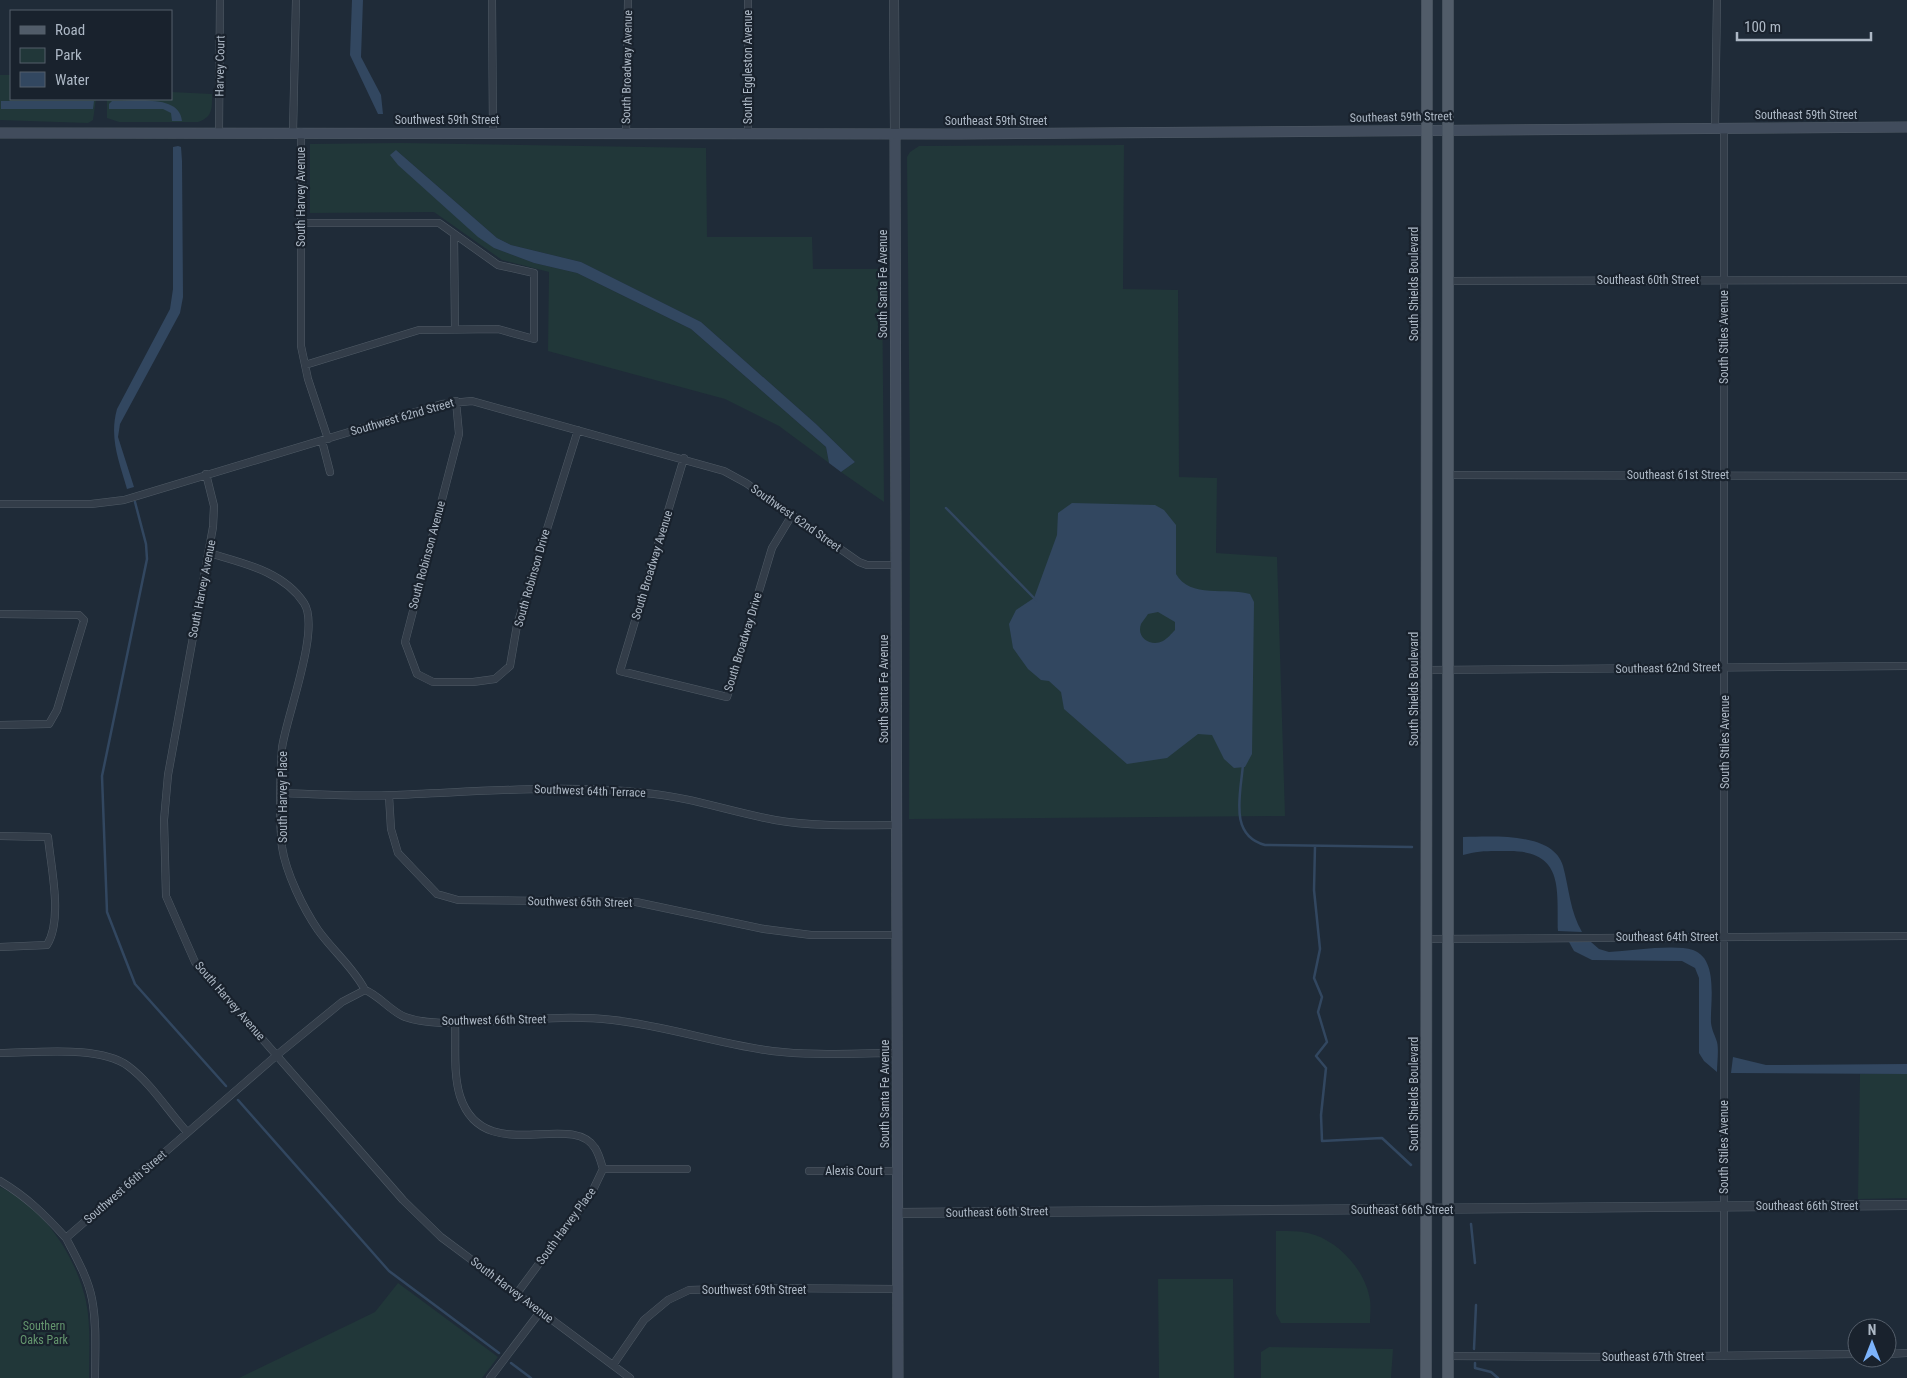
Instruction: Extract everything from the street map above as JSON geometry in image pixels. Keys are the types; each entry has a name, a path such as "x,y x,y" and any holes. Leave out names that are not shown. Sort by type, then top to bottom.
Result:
{"main road":[{"name":"South Shields Boulevard","path":"1426,1378 1428,0"},
{"path":"1448,0 1448,1378"},
{"name":"Southeast 59th Street","path":"895,134 1907,127"},
{"name":"Southwest 59th Street","path":"0,133 493,132 895,134"},
{"name":"South Santa Fe Avenue","path":"895,134 898,1378"},
{"path":"1428,402 1449,402"}],"street":[{"name":"Harvey Court","path":"219,132 220,0"},
{"name":"South Harvey Avenue","path":"296,0 297,132 301,223 301,346 325,440 330,472"},
{"path":"492,0 493,132"},
{"name":"South Broadway Avenue","path":"626,134 628,0"},
{"name":"South Eggleston Avenue","path":"748,0 748,134"},
{"name":"South Santa Fe Avenue","path":"894,0 895,134"},
{"name":"South Stiles Avenue","path":"1717,0 1723,280 1725,667 1724,1356"},
{"path":"301,223 439,223 498,265 534,273 534,339 498,328 419,330 305,365"},
{"path":"454,234 455,329"},
{"name":"Southeast 60th Street","path":"1449,281 1907,280"},
{"name":"Southwest 62nd Street","path":"0,504 108,503 138,496 206,474 456,401 482,403 684,458 736,476 859,562 867,565 896,565"},
{"name":"South Robinson Avenue","path":"450,682 432,682 417,674 405,642 459,434 456,401"},
{"name":"South Robinson Drive","path":"450,682 495,679 510,666 519,617 578,430"},
{"name":"South Broadway Avenue","path":"620,671 684,458"},
{"name":"South Harvey Avenue","path":"206,474 212,489 214,506 209,554 168,775 164,820 166,896 195,962 403,1200 441,1236 490,1275 518,1292 540,1312 630,1378"},
{"name":"Southeast 61st Street","path":"1449,475 1907,476"},
{"name":"South Broadway Drive","path":"620,671 727,697 772,548 792,515"},
{"name":"South Harvey Place","path":"209,554 258,568 285,583 305,604 308,626 301,672 282,747 282,848 299,897 319,931 356,974 365,990"},
{"path":"0,614 79,615 84,620 58,710 49,724 0,726"},
{"name":"Southeast 62nd Street","path":"1428,670 1907,666"},
{"name":"Southwest 64th Terrace","path":"281,793 389,796 504,788 582,788 646,793 694,800 774,820 812,825 896,825"},
{"name":"Southwest 65th Street","path":"389,796 391,829 398,853 437,894 458,900 636,902 764,929 811,935 897,935"},
{"path":"0,836 48,837 55,919 53,935 47,945 0,946"},
{"name":"Southeast 64th Street","path":"1428,939 1907,936"},
{"name":"Southwest 66th Street","path":"66,1238 277,1054 342,1002 365,990 374,994 404,1017 456,1023 570,1019 611,1020 771,1050 800,1053 897,1053"},
{"path":"456,1023 456,1075 460,1095 466,1108 478,1122 492,1132 510,1135 571,1134 582,1137 595,1146 603,1169 687,1169"},
{"path":"0,1053 89,1053 116,1059 138,1075 187,1132"},
{"name":"South Harvey Place","path":"518,1292 592,1192 603,1169"},
{"name":"Alexis Court","path":"809,1171 898,1171"},
{"path":"0,1181 25,1196 41,1210 66,1238 78,1259 92,1298 95,1322 95,1378"},
{"name":"Southeast 66th Street","path":"898,1212 1449,1210 1907,1205"},
{"name":"Southwest 69th Street","path":"613,1365 644,1320 668,1300 689,1290 757,1288 898,1289"},
{"path":"490,1378 540,1312"},
{"name":"Southeast 67th Street","path":"1448,1356 1847,1354"}],"green space":[{"path":"0,75 10,75 10,100 96,100 93,120 88,123 0,120"},
{"path":"172,92 212,94 212,108 209,115 198,122 119,122 107,118 107,100 172,100"},
{"path":"402,143 706,148 707,237 812,237 813,269 882,269 884,502 841,472 855,462 816,424 701,322 581,262 511,245 497,238 396,150 494,248 534,263 577,273 691,329 826,447 829,463 779,426 725,399 548,351 549,272 502,260 434,212 310,213 310,144"},
{"path":"1124,145 1123,289 1178,290 1179,477 1217,478 1216,553 1277,557 1285,816 909,819 910,473 907,157 910,152 919,146"},
{"path":"1860,1074 1907,1074 1907,1198 1858,1199"},
{"name":"Southern Oaks Park","path":"0,1187 16,1196 44,1220 66,1250 74,1266 81,1283 88,1310 89,1378 0,1378"},
{"path":"1276,1231 1310,1233 1325,1239 1343,1252 1358,1270 1368,1290 1370,1323 1281,1323 1276,1314"},
{"path":"1158,1279 1233,1279 1234,1378 1159,1378"},
{"path":"398,1283 498,1357 482,1378 239,1378 375,1312"},
{"path":"1269,1347 1393,1349 1391,1378 1261,1378 1261,1352"}],"water":[{"path":"352,0 363,0 361,57 381,95 383,114 378,114 350,55"},
{"path":"142,100 164,103 173,106 179,112 182,121 172,121 171,113 163,109 109,109 109,104 112,101"},
{"path":"1,101 94,101 93,109 1,109"},
{"path":"173,147 181,147 182,161 183,297 180,313 120,424 118,437 134,487 127,489 116,449 115,420 117,409 170,309 173,289"},
{"path":"396,150 497,238 511,245 581,262 701,322 816,424 855,462 841,472 829,463 826,447 691,329 577,273 534,263 494,248 478,237 398,165 390,155"},
{"path":"1072,503 1155,505 1164,510 1176,525 1176,574 1182,582 1190,587 1210,591 1250,594 1254,602 1252,754 1245,767 1234,768 1224,759 1212,735 1198,734 1167,758 1127,764 1064,709 1061,692 1049,681 1041,680 1028,669 1013,648 1009,624 1016,610 1034,598 1057,535 1058,513","holes":["1158,612 1175,622 1175,630 1165,640 1158,643 1149,642 1141,633 1141,624 1148,614"]},
{"path":"1463,837 1520,838 1534,841 1547,847 1557,855 1563,866 1572,908 1582,932 1558,931 1557,887 1554,875 1540,857 1509,851 1480,852 1463,855"},
{"path":"1569,942 1591,942 1599,949 1609,952 1652,948 1685,948 1701,955 1707,962 1710,972 1712,993 1711,1023 1718,1045 1717,1072 1704,1061 1699,1053 1699,978 1695,968 1682,961 1592,960 1574,951"},
{"path":"1733,1057 1766,1065 1907,1064 1907,1074 1731,1073"}],"waterway":[{"path":"135,502 146,544 147,559 102,776 107,912 135,984 226,1086"},
{"path":"946,508 1036,600"},
{"path":"1243,764 1239,812 1241,823 1253,840 1265,845 1412,847"},
{"path":"1315,846 1314,890 1320,949 1314,978 1322,997 1318,1012 1327,1042 1316,1056 1326,1068 1321,1115 1322,1141 1382,1138 1411,1165"},
{"path":"238,1100 389,1271 499,1353"},
{"path":"1471,1224 1475,1263"},
{"path":"1474,1349 1476,1305"},
{"path":"511,1363 531,1378"},
{"path":"1475,1363 1475,1368 1491,1372 1498,1378"}]}
